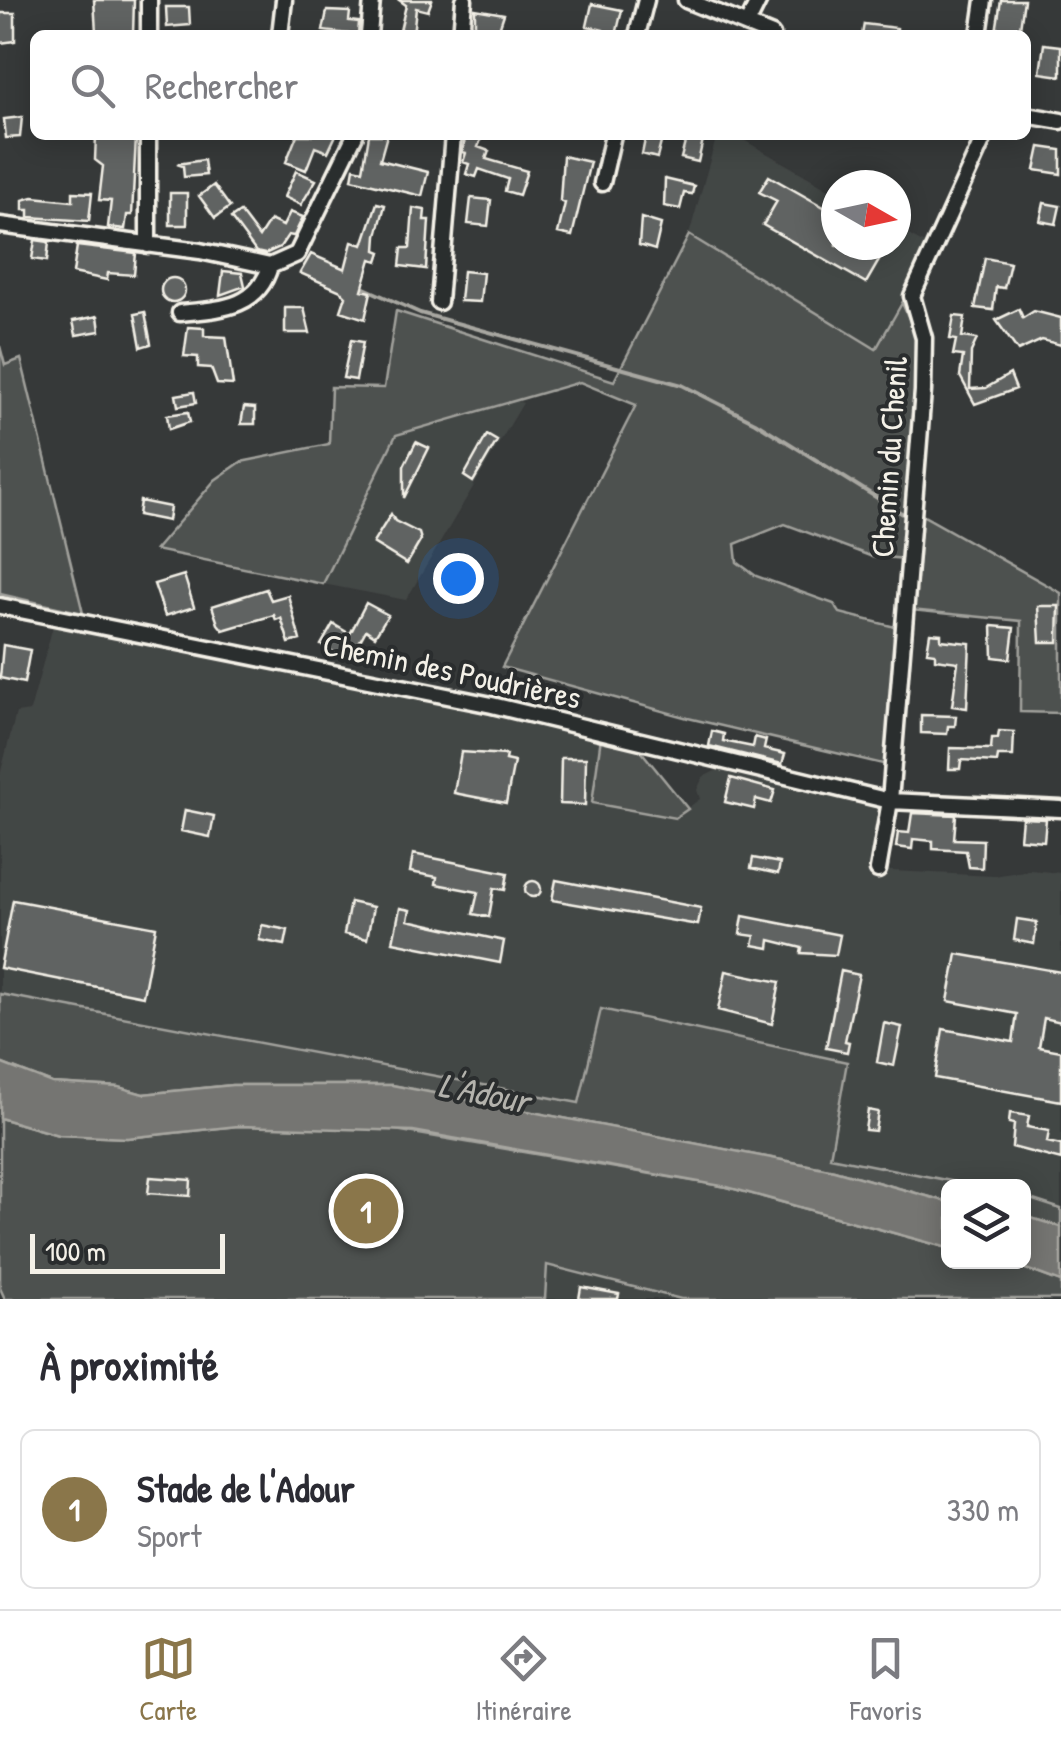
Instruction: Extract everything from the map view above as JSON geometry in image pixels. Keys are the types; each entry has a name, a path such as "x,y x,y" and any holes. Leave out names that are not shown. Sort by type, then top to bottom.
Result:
{"street":[{"path":"149,0 149,30"},
{"path":"281,30 284,0"},
{"path":"369,30 372,0"},
{"path":"461,30 464,0"},
{"path":"639,30 646,0"},
{"path":"686,0 763,30"},
{"path":"748,22 759,0"},
{"path":"980,30 984,0"},
{"path":"1031,117 1061,121"},
{"path":"148,140 148,244"},
{"path":"0,225 148,244 270,266 297,254 353,140"},
{"path":"439,302 453,140"},
{"path":"602,184 612,140"},
{"name":"Chemin du Chenil","path":"890,801 923,391 924,338 912,296 983,140"},
{"path":"180,313 239,305 260,290 270,266"},
{"name":"Chemin des Poudrières","path":"0,606 492,706 890,801 1061,809"},
{"path":"878,870 890,801"}],"shaded area":[{"path":"716,140 744,140 821,184 821,260 911,260 911,236 928,246 877,349 689,235"},
{"path":"689,235 876,349 902,303 920,343 908,507 1061,593 1061,713 1020,712 1021,621 900,609 906,559 870,556 785,524 735,544 737,562 756,576 834,604 840,613 899,628 887,765 688,718 502,667 636,405 580,382 396,435 323,584 155,550 215,480 241,462 329,444 331,387 384,388 396,311 614,381"},
{"path":"0,346 5,365 21,359 83,613 0,594"},
{"path":"514,400 523,403 406,600 323,584 396,435"},
{"path":"53,626 358,684 601,737 592,802 675,817 700,799 697,790 703,777 721,768 882,805 872,870 994,876 1030,870 1061,873 1061,1209 1031,1199 1031,1179 941,1179 830,1157 847,1062 601,1009 580,1103 0,994 0,775 16,713 30,711"},
{"path":"601,737 637,746 688,809 675,818 592,803"},
{"path":"0,994 579,1103 601,1009 847,1062 830,1157 941,1179 941,1200 834,1170 392,1085 232,1085 143,1094 119,1087 52,1083 0,1063"},
{"path":"0,1063 52,1083 119,1087 143,1094 232,1085 392,1085 834,1170 941,1200 941,1246 727,1187 413,1131 238,1126 127,1138 58,1135 0,1118"},
{"path":"0,1118 58,1135 127,1138 238,1126 378,1127 727,1187 941,1246 941,1269 1026,1269 1061,1282 1061,1299 681,1299 547,1265 545,1299 5,1299 0,1288"},
{"path":"1031,1199 1061,1209 1061,1227 1031,1218"},
{"path":"1031,1218 1061,1227 1061,1282 1026,1269 1031,1269"},
{"path":"547,1265 681,1299 545,1299"}],"building":[{"path":"94,0 134,0 133,30 96,30"},
{"path":"399,0 432,0 428,11 416,8 414,30 400,30 406,5"},
{"path":"1001,0 1024,0 1020,30 996,30"},
{"path":"592,4 622,10 617,30 587,26"},
{"path":"166,7 189,7 190,25 167,27"},
{"path":"475,9 504,14 499,30 475,30"},
{"path":"327,11 350,12 349,21 359,22 358,30 323,30"},
{"path":"0,13 15,13 15,41 0,43"},
{"path":"864,24 897,28 897,30 863,30"},
{"path":"1044,44 1061,46 1061,76 1040,73"},
{"path":"22,117 20,137 6,138 4,119"},
{"path":"96,140 136,140 132,215 127,215 125,229 108,227 111,201 99,200 103,166 95,160"},
{"path":"295,140 334,140 328,152 315,147 306,170 286,162"},
{"path":"368,140 386,140 380,160 428,172 422,196 352,179 354,168 363,170"},
{"path":"465,140 481,140 478,147 489,151 486,159 527,171 519,195 505,191 508,179 479,169 476,177 466,174 469,164 463,162 466,153 462,152"},
{"path":"645,140 662,140 657,158 642,154"},
{"path":"686,140 703,140 698,162 681,158"},
{"path":"1040,147 1061,150 1061,174 1035,170"},
{"path":"563,156 590,162 572,236 558,233 565,203 560,201"},
{"path":"204,160 206,175 184,177 183,166 177,164"},
{"path":"296,171 316,180 301,205 284,197"},
{"path":"769,176 821,205 821,258 763,225 777,201 759,192"},
{"path":"665,179 694,186 692,194 684,193 680,209 664,206"},
{"path":"214,185 230,207 215,218 199,196"},
{"path":"73,192 92,193 89,221 29,217 29,210 23,210 23,200 33,197 73,201"},
{"path":"170,193 187,193 187,225 170,225"},
{"path":"471,198 491,200 488,226 468,224"},
{"path":"377,203 385,205 377,236 376,250 381,252 378,261 371,259 362,290 371,292 365,319 341,311 346,296 341,291 300,273 311,254 345,269 352,242 363,245"},
{"path":"1044,203 1060,206 1056,224 1040,221"},
{"path":"413,208 425,210 424,220 429,220 426,269 400,266 402,248 410,248"},
{"path":"240,212 259,237 270,220 283,226 290,212 303,217 294,236 288,235 280,247 265,254 256,252 231,218"},
{"path":"641,218 661,224 655,250 639,245"},
{"path":"35,240 49,242 47,261 32,259"},
{"path":"77,246 136,253 134,275 108,273 107,280 73,273"},
{"path":"985,258 1010,263 1004,288 996,287 993,310 975,308"},
{"path":"825,260 879,260 866,283"},
{"path":"223,271 242,273 245,286 220,295"},
{"path":"463,271 483,273 480,302 460,301"},
{"path":"173,278 182,281 182,299 173,302 164,299 161,290 164,281"},
{"path":"285,308 304,308 310,333 285,333"},
{"path":"1019,309 1023,318 1034,311 1061,318 1061,345 1042,340 1018,351 996,320"},
{"path":"145,312 151,344 141,347 135,314"},
{"path":"98,316 100,331 76,335 73,321"},
{"path":"954,316 965,317 962,337 977,339 971,352 970,389 986,388 1010,374 1016,389 975,404 960,376 963,356 953,355 956,340 950,339"},
{"path":"188,327 204,328 204,336 226,337 233,385 217,384 211,368 198,367 198,357 184,356"},
{"path":"351,340 363,342 356,380 343,378"},
{"path":"194,392 196,403 178,406 176,395"},
{"path":"244,407 255,408 255,424 241,424"},
{"path":"188,412 190,422 169,429 167,415"},
{"path":"487,435 497,441 473,482 464,476"},
{"path":"416,442 429,448 404,498 404,466"},
{"path":"140,501 170,507 168,521 138,515"},
{"path":"391,514 395,521 419,533 421,540 407,564 373,543"},
{"path":"184,575 194,607 165,616 154,584"},
{"path":"266,589 271,600 288,595 300,640 289,643 281,618 276,620 274,615 223,630 218,624 212,606"},
{"path":"366,603 388,615 375,636 366,630 356,648 350,644 343,657 321,645 333,624 350,634"},
{"path":"1038,606 1059,606 1058,642 1040,642"},
{"path":"992,626 1014,628 1010,659 993,657"},
{"path":"930,633 941,634 941,640 970,643 967,708 952,706 958,662 935,659 935,653 927,652"},
{"path":"3,645 30,650 24,683 0,678"},
{"path":"921,715 956,716 955,726 948,726 947,734 921,733"},
{"path":"712,731 724,734 723,741 753,747 755,737 766,740 764,749 785,754 782,764 709,746"},
{"path":"999,731 1014,732 1013,756 998,756 997,762 961,760 960,769 949,769 950,748 991,749 992,738 998,738"},
{"path":"461,752 506,755 505,760 514,762 506,803 454,793"},
{"path":"561,758 586,758 585,805 560,804"},
{"path":"731,778 775,790 771,803 756,799 754,809 725,802"},
{"path":"185,810 214,816 210,837 181,831"},
{"path":"912,813 956,815 954,839 983,840 982,868 969,867 966,851 933,849 933,841 913,839 912,849 896,847 898,832 909,833"},
{"path":"1022,818 1046,819 1044,841 1020,839"},
{"path":"413,854 508,873 505,890 494,888 489,917 473,914 478,892 436,884 437,877 410,872"},
{"path":"753,858 780,863 778,874 751,868"},
{"path":"556,880 701,908 698,925 552,900"},
{"path":"533,881 541,889 533,897 525,889"},
{"path":"13,900 156,927 143,996 0,968"},
{"path":"350,902 373,907 367,939 344,934"},
{"path":"400,908 410,910 408,920 504,941 500,963 393,942"},
{"path":"743,916 840,935 836,955 801,953 802,948 770,940 769,948 753,945 755,936 740,934"},
{"path":"1017,919 1037,922 1034,944 1014,940"},
{"path":"262,925 288,930 285,945 259,940"},
{"path":"957,954 1061,972 1061,1022 1044,1018 1039,1047 1061,1051 1061,1101 935,1078 943,1029 1013,1042 1017,1014 948,1001"},
{"path":"726,971 780,982 772,1024 718,1010"},
{"path":"841,971 859,975 845,1041 849,1042 847,1052 826,1048"},
{"path":"884,1023 902,1027 894,1066 877,1062"},
{"path":"868,1110 878,1112 875,1131 865,1130"},
{"path":"1010,1113 1029,1116 1027,1127 1049,1131 1047,1142 1061,1145 1061,1160 1012,1147 1014,1124 1009,1123"},
{"path":"150,1177 191,1180 190,1196 148,1193"},
{"path":"581,1287 619,1294 618,1299 579,1299"}],"waterway":[{"path":"360,286 420,313 682,385 755,422 903,514"}],"place":[{"name":"Stade de l'Adour","path":"366,1211"}],"water label":[{"name":"L'Adour","path":"484,1093"}]}
